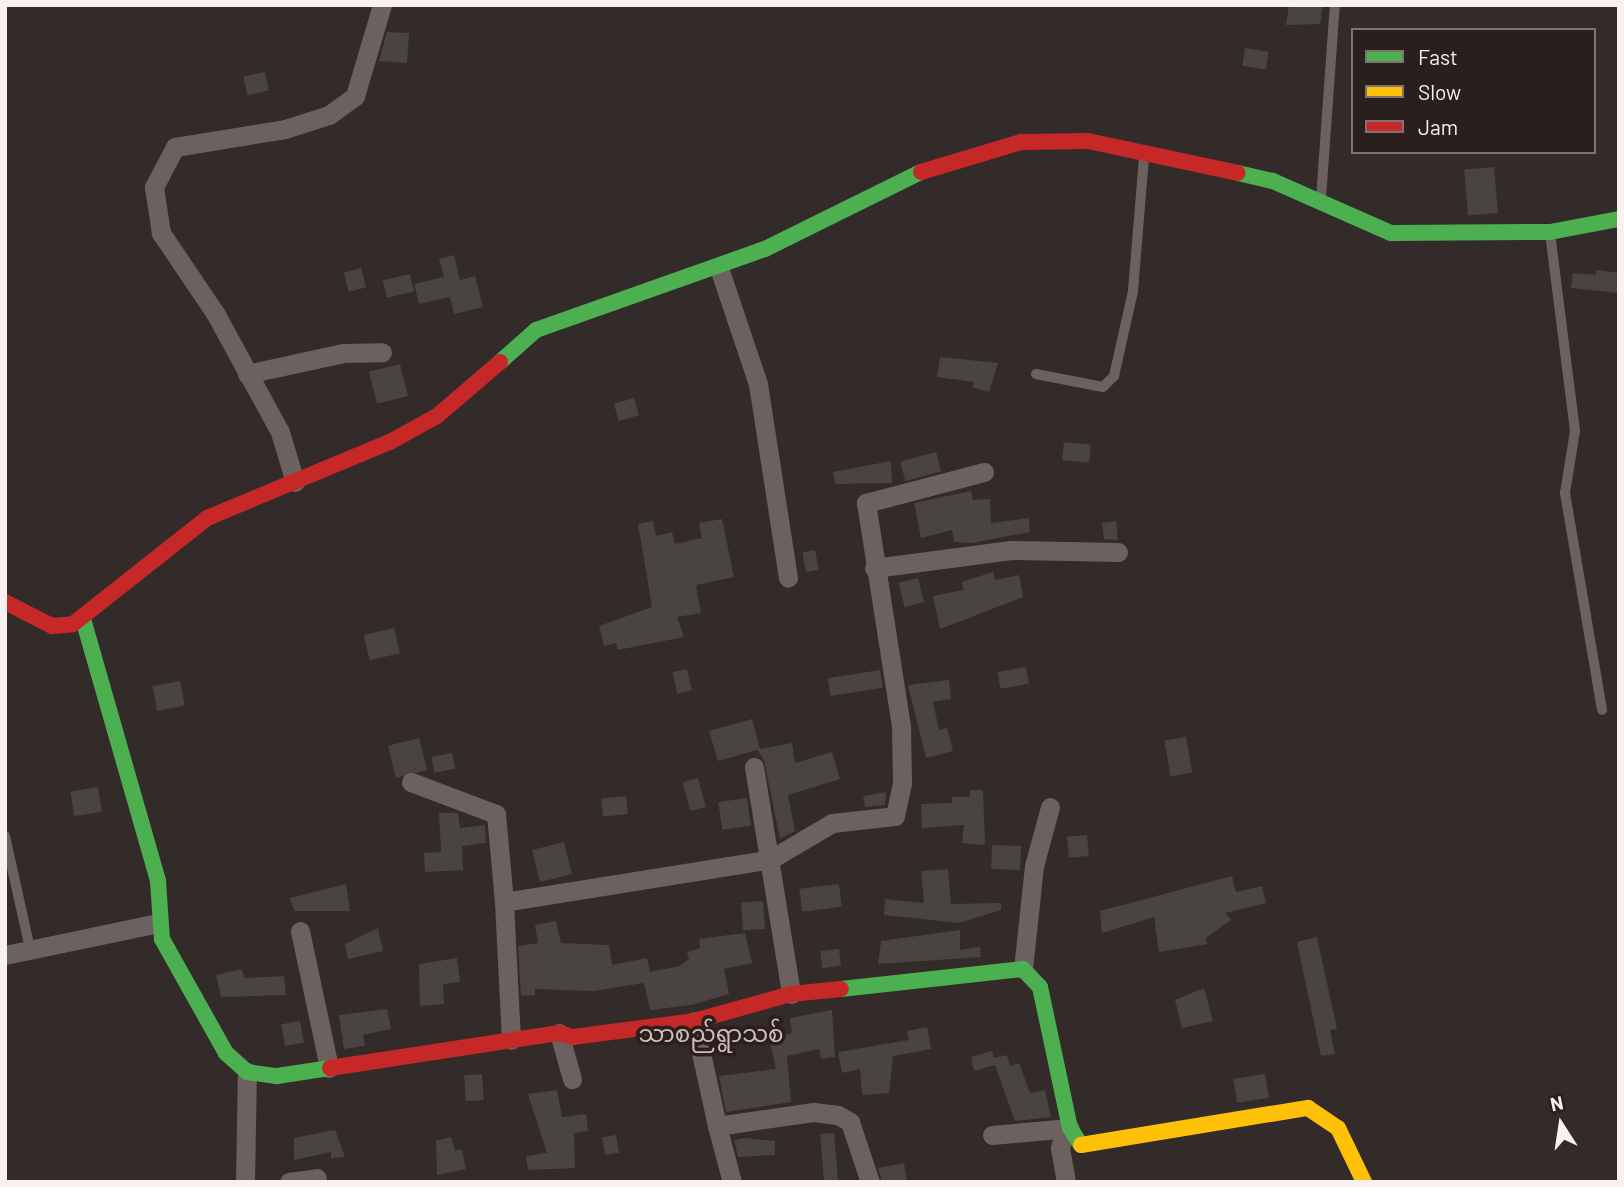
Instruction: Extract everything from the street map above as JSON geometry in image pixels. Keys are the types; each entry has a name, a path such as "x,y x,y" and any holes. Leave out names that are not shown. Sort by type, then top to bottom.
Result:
{"street":[{"path":"295,482 280,432 161,233 154,198 165,158 189,142 285,129 346,102 367,71 382,5"},
{"path":"5,602 52,626 83,618 206,518 295,482 437,416 536,330 719,268 895,180 1021,142 1088,141 1144,157 1273,181 1391,233 1550,232 1619,219"},
{"path":"719,268 758,384 788,578"},
{"path":"247,374 343,353 382,352"},
{"path":"504,902 771,859 832,823 895,816 902,783 901,726 874,568 866,503 985,472"},
{"path":"874,568 1011,550 1118,552"},
{"path":"83,618 158,881 158,923 186,991 226,1053 247,1072 277,1076 559,1033 573,1037 694,1021 791,994 1023,969"},
{"path":"754,767 791,994"},
{"path":"411,782 496,814 504,902 511,1040"},
{"path":"1050,807 1034,866 1023,969 1040,987 1067,1128 1084,1149 1119,1147 1308,1108 1338,1128 1364,1182"},
{"path":"5,955 158,923"},
{"path":"300,931 329,1068"},
{"path":"694,1021 732,1182"},
{"path":"559,1033 572,1079"},
{"path":"245,1182 247,1072"},
{"path":"718,1126 813,1112 838,1115 850,1122 870,1182"},
{"path":"992,1135 1067,1128"},
{"path":"1066,1182 1060,1148 1067,1128"},
{"path":"289,1182 317,1178"}],"lane":[{"path":"1320,202 1335,5"},
{"path":"1036,374 1103,387 1114,376 1133,291 1144,157"},
{"path":"1550,232 1575,431 1565,493 1602,710"},
{"path":"5,836 30,949"}],"building":[{"path":"1289,5 1323,5 1320,24 1286,25"},
{"path":"387,32 409,33 407,63 379,61"},
{"path":"1245,48 1269,52 1266,70 1242,66"},
{"path":"265,72 269,91 247,95 243,77"},
{"path":"1494,167 1498,213 1468,215 1464,170"},
{"path":"454,255 460,280 475,276 483,307 454,314 450,297 419,304 414,284 444,277 439,259"},
{"path":"361,268 366,287 349,292 344,273"},
{"path":"1597,270 1619,273 1618,293 1571,288 1573,273 1596,275"},
{"path":"410,274 414,292 387,298 383,280"},
{"path":"940,357 998,363 989,392 972,387 974,382 937,377"},
{"path":"400,364 408,396 377,404 369,372"},
{"path":"634,398 639,415 619,421 614,404"},
{"path":"1064,442 1091,445 1089,463 1062,460"},
{"path":"936,452 941,471 905,481 900,462"},
{"path":"891,461 892,483 835,484 833,472"},
{"path":"971,491 973,500 990,499 991,523 1029,518 1030,532 972,543 954,542 952,530 921,538 914,503"},
{"path":"722,519 734,577 696,585 701,613 677,617 684,637 618,650 616,643 604,646 599,626 652,607 638,524 653,521 656,536 672,532 675,544 702,538 699,523"},
{"path":"1116,521 1118,540 1104,539 1102,523"},
{"path":"815,550 819,570 806,572 802,552"},
{"path":"993,572 995,580 1019,575 1023,597 940,629 933,596 963,590 962,582"},
{"path":"918,578 924,602 905,607 899,583"},
{"path":"394,628 400,653 370,660 364,635"},
{"path":"1026,667 1029,684 1000,689 997,672"},
{"path":"687,669 692,690 677,694 672,672"},
{"path":"880,670 883,688 830,696 828,678"},
{"path":"949,680 951,699 933,702 939,730 947,728 953,751 926,758 908,685"},
{"path":"180,681 185,706 157,711 153,686"},
{"path":"752,719 760,749 792,743 795,763 832,752 840,779 788,795 795,831 780,839 764,760 757,750 718,761 709,731"},
{"path":"1186,737 1192,772 1171,776 1164,741"},
{"path":"419,738 427,770 396,778 388,746"},
{"path":"452,753 455,769 434,773 431,757"},
{"path":"698,778 706,807 690,811 683,782"},
{"path":"98,787 102,812 74,816 70,791"},
{"path":"970,790 983,790 985,845 962,843 964,825 922,828 921,804 952,803 952,797 970,797"},
{"path":"886,792 885,805 865,807 863,796"},
{"path":"626,796 628,814 603,817 601,799"},
{"path":"747,798 751,826 722,830 718,802"},
{"path":"439,813 458,813 460,828 485,825 486,843 462,846 463,870 425,872 424,853 441,852"},
{"path":"1087,835 1089,856 1069,858 1067,837"},
{"path":"564,842 572,874 540,882 532,850"},
{"path":"992,845 1021,846 1020,870 991,869"},
{"path":"948,869 951,904 1001,903 1001,910 959,923 884,915 885,899 924,903 921,871"},
{"path":"1232,876 1236,892 1262,886 1266,903 1225,913 1231,920 1206,938 1207,944 1159,952 1154,917 1102,933 1100,911"},
{"path":"346,884 350,911 294,911 290,898"},
{"path":"839,884 842,907 802,912 799,889"},
{"path":"763,901 765,929 743,930 741,903"},
{"path":"556,921 561,943 609,945 612,965 647,958 650,972 680,966 689,959 687,952 700,948 699,939 745,933 752,963 724,969 729,994 691,1005 650,1010 644,983 593,991 535,989 535,995 521,996 518,946 538,943 535,925"},
{"path":"378,928 383,951 348,959 345,944"},
{"path":"960,930 960,950 980,947 981,957 878,964 881,941"},
{"path":"1317,937 1337,1029 1330,1030 1335,1054 1321,1056 1297,942"},
{"path":"839,949 841,966 822,968 820,951"},
{"path":"457,958 460,982 443,984 444,1004 420,1006 419,964"},
{"path":"242,969 244,978 284,976 286,995 221,997 216,975"},
{"path":"1204,988 1213,1021 1182,1028 1175,1000"},
{"path":"387,1009 391,1029 363,1035 365,1046 344,1049 339,1015"},
{"path":"832,1010 835,1057 821,1059 819,1049 787,1056 791,1102 726,1112 719,1076 776,1069 769,1038 792,1033 790,1018"},
{"path":"300,1021 304,1043 285,1046 281,1024"},
{"path":"927,1027 931,1049 893,1056 889,1093 862,1095 860,1069 842,1073 838,1052 909,1040 907,1031"},
{"path":"992,1051 994,1058 1007,1055 1010,1066 1019,1063 1030,1093 1045,1090 1051,1117 1015,1121 995,1065 974,1071 971,1057"},
{"path":"482,1074 484,1100 466,1101 464,1075"},
{"path":"1265,1074 1269,1098 1237,1103 1233,1079"},
{"path":"557,1090 562,1117 586,1114 588,1131 574,1133 575,1168 528,1170 526,1156 547,1153 528,1094"},
{"path":"335,1130 345,1157 331,1158 331,1152 294,1160 294,1138"},
{"path":"834,1133 838,1182 824,1182 820,1134"},
{"path":"616,1135 619,1153 605,1155 602,1137"},
{"path":"451,1137 455,1151 462,1149 466,1169 437,1175 436,1141"},
{"path":"745,1138 775,1141 775,1155 738,1157 734,1140"},
{"path":"904,1163 907,1182 882,1182 878,1168"}],"traffic: fast":[{"path":"500,362 536,330 765,249 921,172"},
{"path":"1238,173 1273,181 1391,233 1550,232 1619,219"},
{"path":"83,619 158,881 162,939 226,1053 247,1072 277,1076 330,1068"},
{"path":"841,989 1023,969 1040,987 1070,1128 1081,1145"}],"traffic: slow":[{"path":"1081,1145 1308,1108 1338,1128 1364,1182"}],"traffic: jam":[{"path":"921,172 1021,142 1088,141 1238,173"},
{"path":"5,602 52,626 73,624 207,518 390,442 437,416 500,362"},
{"path":"330,1068 559,1033 573,1037 694,1021 791,994 841,989"}],"district":[{"name":"သာစည်ရွာသစ်","path":"711,1033"}]}
